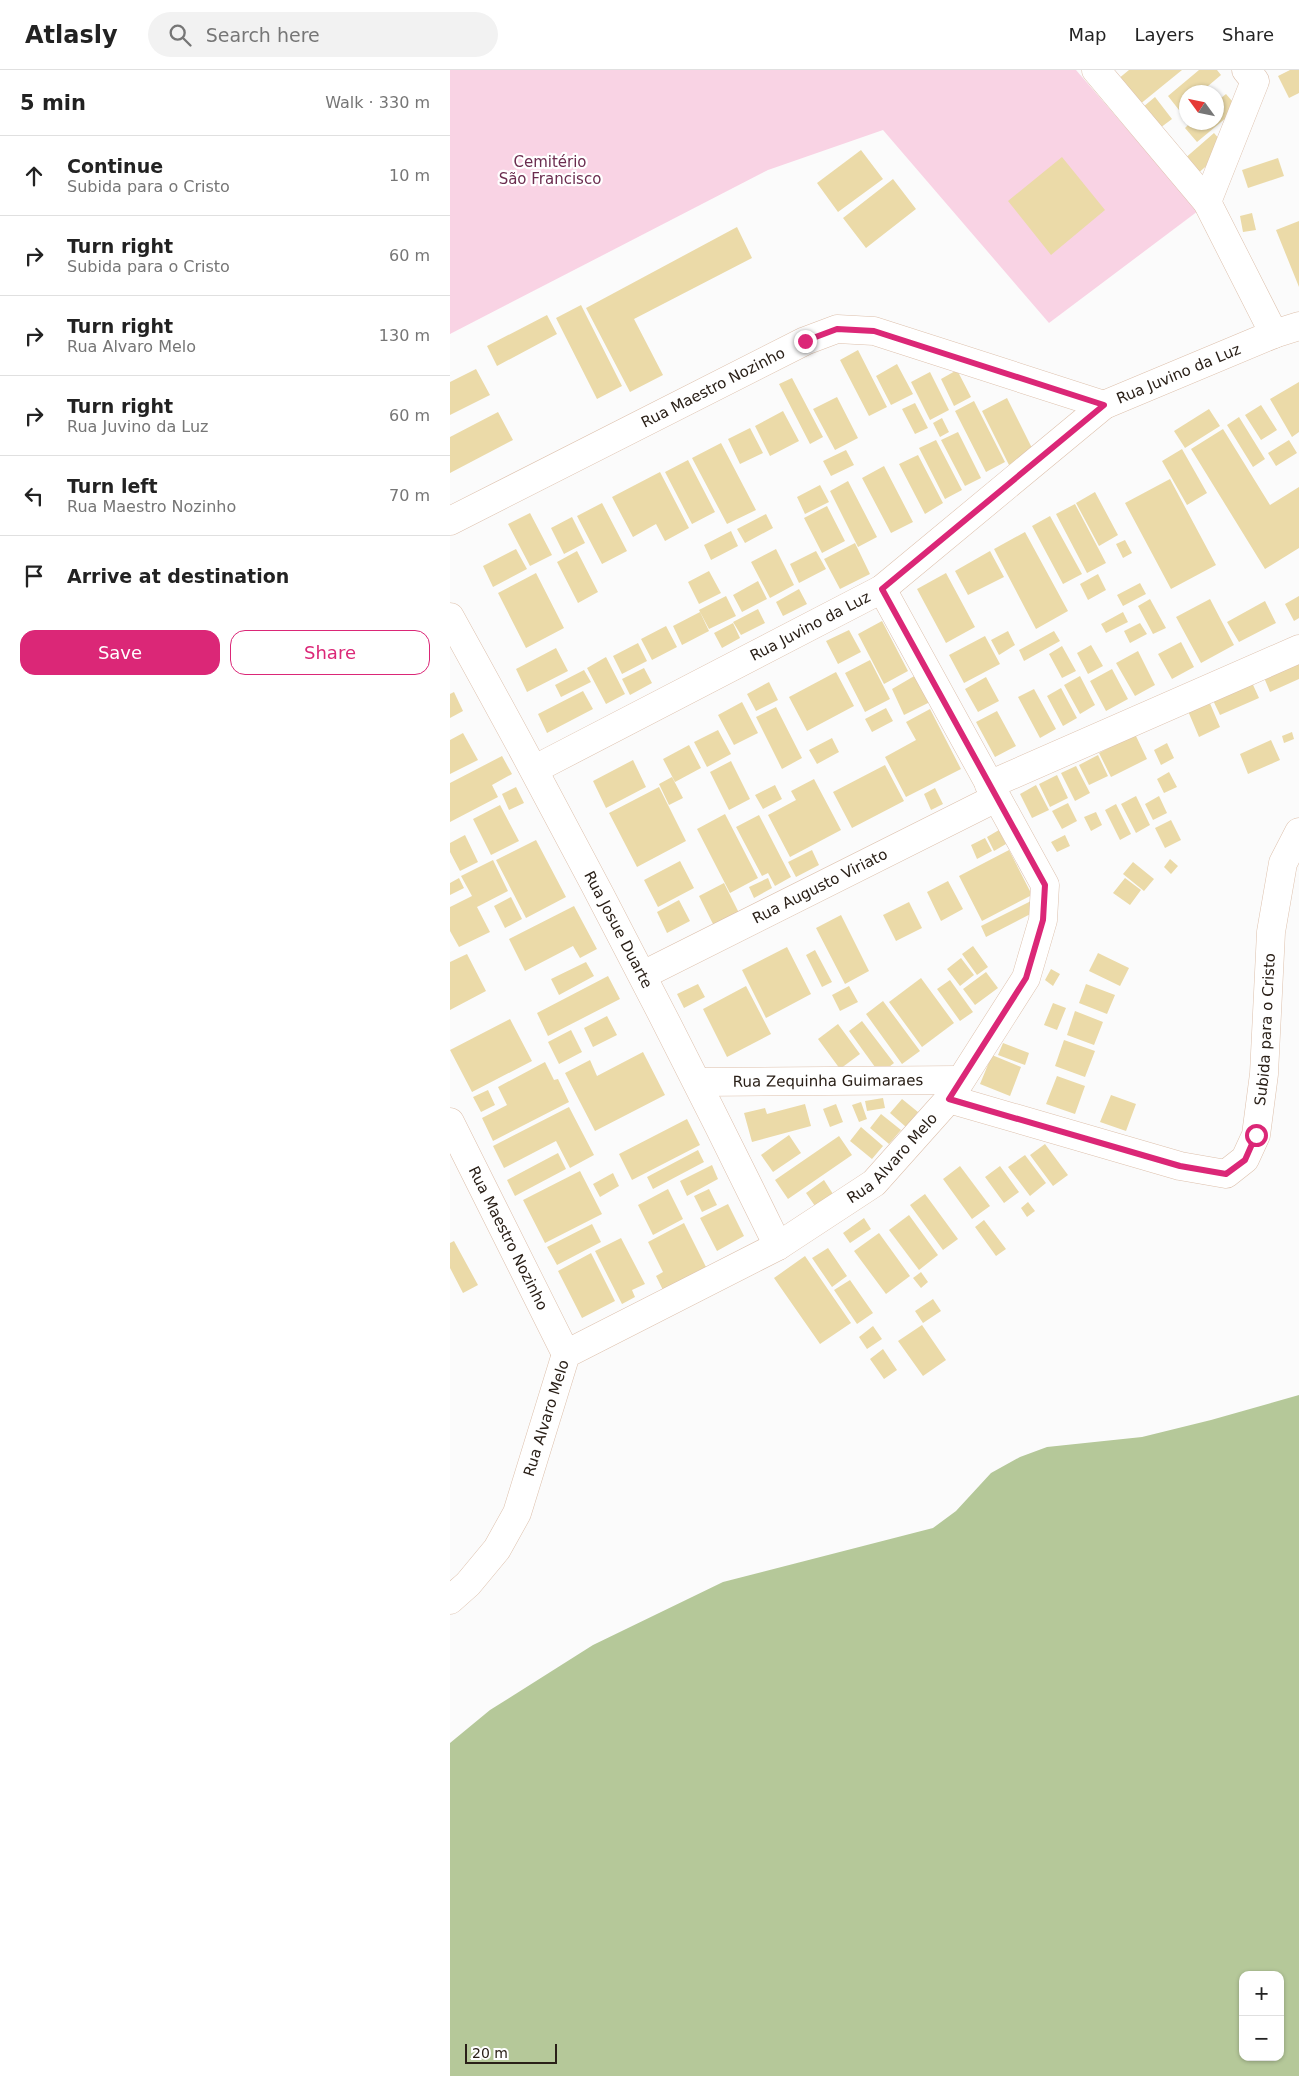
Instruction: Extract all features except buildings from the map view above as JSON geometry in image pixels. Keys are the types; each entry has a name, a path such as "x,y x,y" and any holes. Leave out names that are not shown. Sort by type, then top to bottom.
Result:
{"street":[{"path":"1096,70 1207,202 1287,330"},
{"path":"1207,202 1251,76"},
{"name":"Rua Maestro Nozinho","path":"450,521 805,341 837,329 874,331 1104,405"},
{"name":"Rua Juvino da Luz","path":"535,769 882,589 1104,405 1287,330"},
{"name":"Rua Alvaro Melo","path":"450,1600 468,1584 498,1549 517,1513 566,1354 778,1246 874,1183 954,1090 1026,978 1043,920 1045,885 882,589"},
{"name":"Rua Josue Duarte","path":"450,617 535,769 643,974 778,1246"},
{"name":"Rua Augusto Viriato","path":"643,974 993,791 1299,648"},
{"name":"Subida para o Cristo","path":"954,1090 1180,1166 1226,1174 1245,1160 1256,1135 1264,1074 1271,932 1283,863 1299,832"},
{"name":"Rua Zequinha Guimaraes","path":"698,1082 954,1090"},
{"name":"Rua Maestro Nozinho","path":"450,1122 566,1354"}],"green space":[{"name":"Cemitério São Francisco","path":"450,70 1076,70 1198,211 1049,323 883,130 768,170 450,334"}],"shaded area":[{"path":"1299,1395 1299,2076 450,2076 450,1743 490,1710 593,1645 723,1582 933,1528 956,1511 991,1473 1020,1457 1047,1447 1142,1437"}],"route":[{"path":"805,341 837,329 874,331 1104,405 882,589 1045,885 1043,920 1026,978 959,1080 949,1099 1180,1166 1226,1174 1245,1160 1256,1135"}]}
